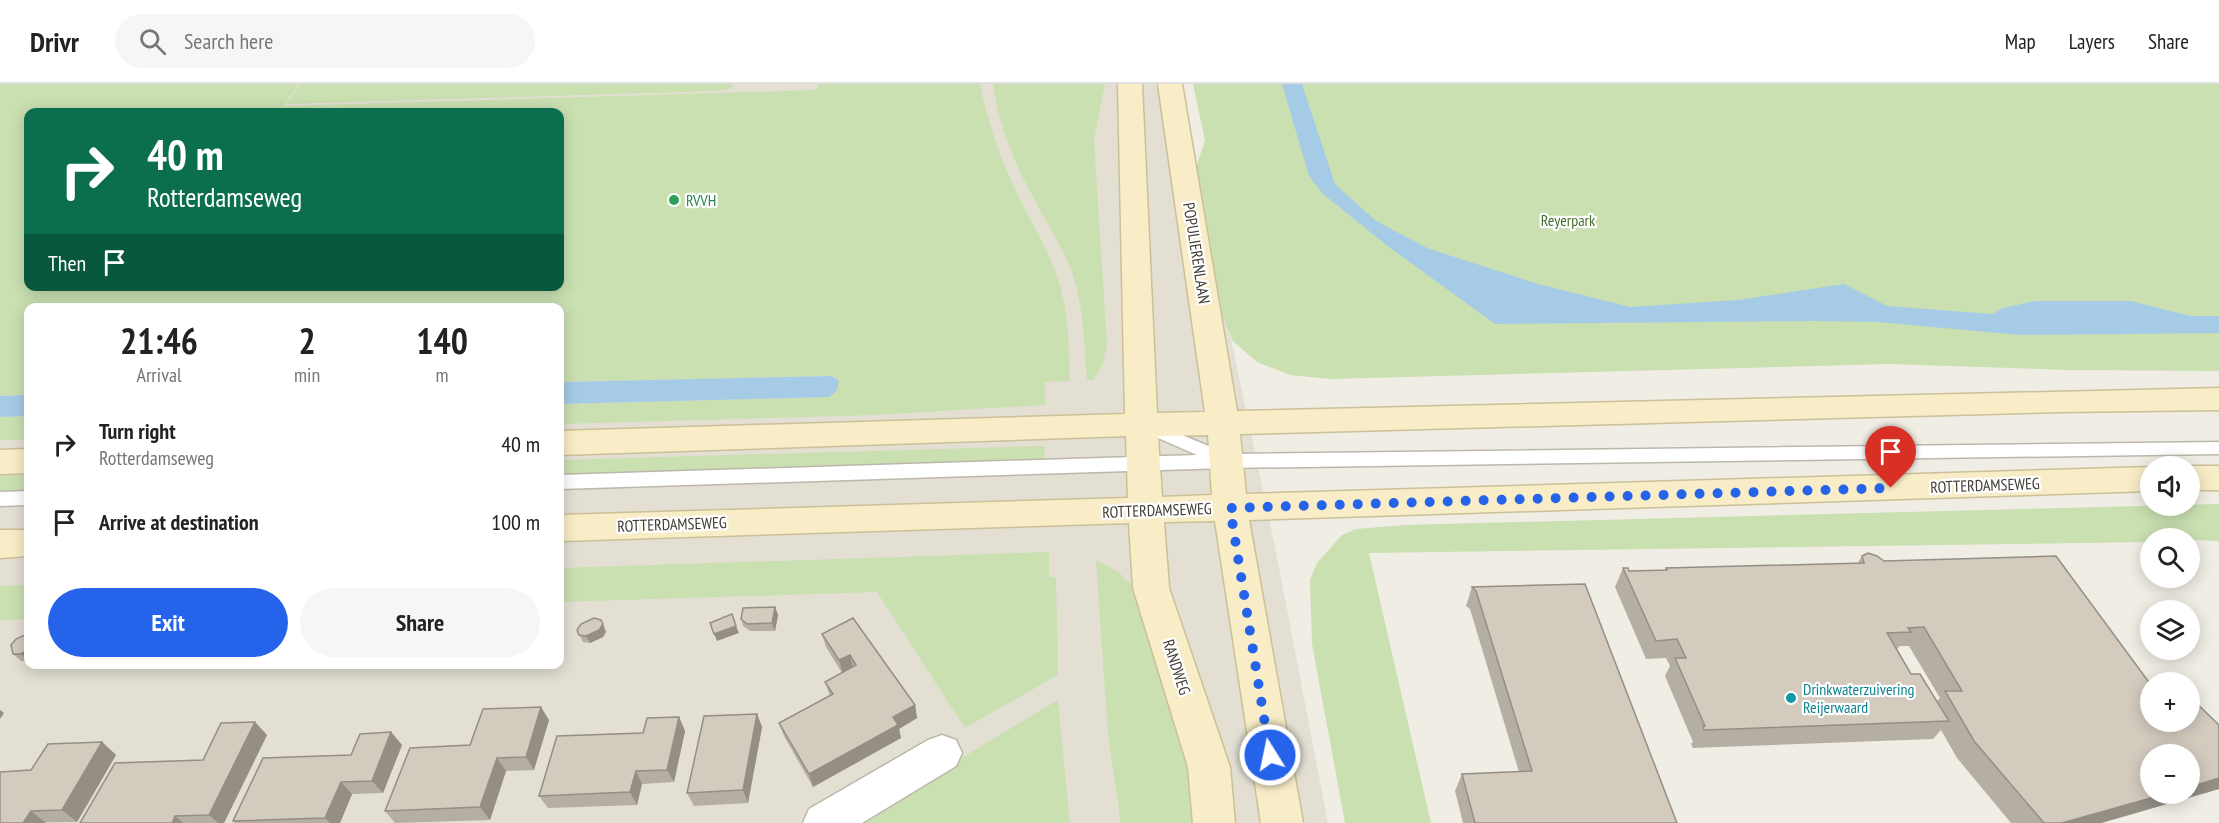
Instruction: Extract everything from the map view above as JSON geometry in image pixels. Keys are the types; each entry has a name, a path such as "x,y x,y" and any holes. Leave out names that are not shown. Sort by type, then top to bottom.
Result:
{"main road":[{"path":"1130,84 1142,424"},
{"name":"POPULIERENLAAN","path":"1170,84 1223,422 1230,508"},
{"path":"564,443 1142,424 2061,400 2219,399"},
{"name":"RANDWEG","path":"1142,424 1151,588 1209,767 1214,823"},
{"path":"0,462 24,461"},
{"path":"2200,478 2219,478"},
{"name":"ROTTERDAMSEWEG","path":"564,528 2140,479"},
{"path":"1230,508 1282,823"},
{"path":"0,544 24,543"}],"street":[{"path":"824,823 942,753"}],"lane":[{"path":"1142,424 1226,461"},
{"path":"564,482 1226,461 2219,448"},
{"path":"0,499 24,498"}],"shaded area":[{"path":"0,84 1177,84 1275,547 1328,823 0,823"}],"green space":[{"path":"0,84 299,84 283,106 817,90 819,84 980,84 1001,156 1057,276 1068,328 1070,381 1045,382 1045,405 874,415 564,424 564,404 829,397 832,376 564,382 564,303 24,303 24,395 0,396"},
{"path":"301,84 731,84 733,88 718,91 286,104"},
{"path":"993,84 1105,84 1094,140 1107,345 1102,366 1093,380 1087,380 1081,314 1073,275 1013,156 999,113"},
{"name":"Reyerpark","path":"1193,84 2219,84 2219,371 2068,370 1889,364 1330,379 1290,375 1257,362 1233,341 1222,315 1211,271 1194,173 1205,141"},
{"path":"24,416 24,440 0,440 0,417"},
{"path":"1045,446 1044,460 564,475 564,460"},
{"path":"24,475 24,490 0,491 0,476"},
{"path":"2200,504 2219,504 2219,541 2200,540 2200,528 2140,528 2140,542 1369,553 1431,823 1345,823 1312,644 1310,580 1317,563 1342,535 1356,529 1404,525 2140,506 2140,516 2200,516"},
{"path":"1049,552 1049,577 1056,578 1058,675 965,728 877,592 564,602 564,568"},
{"path":"1096,560 1117,571 1134,587 1188,737 1195,812 1192,823 1121,823 1108,735"},
{"path":"24,585 24,619 0,620 0,586"},
{"path":"1058,700 1070,823 854,823"}],"water":[{"path":"1282,84 1302,84 1335,184 1376,221 1427,248 1538,284 1630,307 1738,300 1844,284 1887,306 1992,314 2003,308 2035,301 2131,301 2190,316 2219,316 2219,333 2020,335 1878,322 1815,321 1495,324 1389,247 1323,194 1309,176"},
{"path":"832,376 839,381 836,392 829,397 564,404 564,382"},
{"path":"24,395 24,416 0,417 0,396"}],"building":[{"name":"Drinkwaterzuivering Reijerwaard","path":"1868,553 1884,561 2056,556 2141,672 2140,732 2200,732 2200,707 2219,725 2219,778 2200,784 2200,744 2140,744 2140,801 2062,823 2044,823 1974,741 1945,691 1962,691 1924,627 1908,628 1911,632 1887,633 1911,674 1920,674 1949,721 1704,730 1703,726 1705,726 1675,658 1686,658 1677,639 1656,641 1623,568 1628,568 1629,571 1864,563 1862,556"},
{"path":"1585,584 1677,823 1475,823 1462,774 1532,771 1476,591 1472,587"},
{"path":"775,607 772,623 747,624 741,619 743,608"},
{"path":"732,614 736,626 714,634 710,623"},
{"path":"594,618 601,620 603,624 599,630 586,636 579,635 577,630 581,624"},
{"path":"853,618 915,705 893,717 898,725 809,774 779,723 833,694 825,682 856,665 850,655 839,660 822,634"},
{"path":"24,635 24,652 21,654 13,654 11,645 16,639"},
{"path":"541,707 526,757 497,758 480,807 385,811 410,748 470,745 483,709"},
{"path":"757,714 743,790 687,793 704,716"},
{"path":"679,717 667,770 636,771 630,792 539,796 557,736 643,733 647,718"},
{"path":"255,722 209,815 175,816 172,823 80,823 115,763 203,760 221,723"},
{"path":"391,732 372,781 341,782 325,818 233,821 263,758 351,755 360,734"},
{"path":"102,742 62,810 31,811 23,823 0,823 0,772 31,770 48,744"}],"place":[{"name":"RVVH","path":"674,200"},
{"name":"Drinkwaterzuivering Reijerwaard","path":"1791,698"}],"route":[{"path":"1270,755 1230,508 1891,488"}]}
